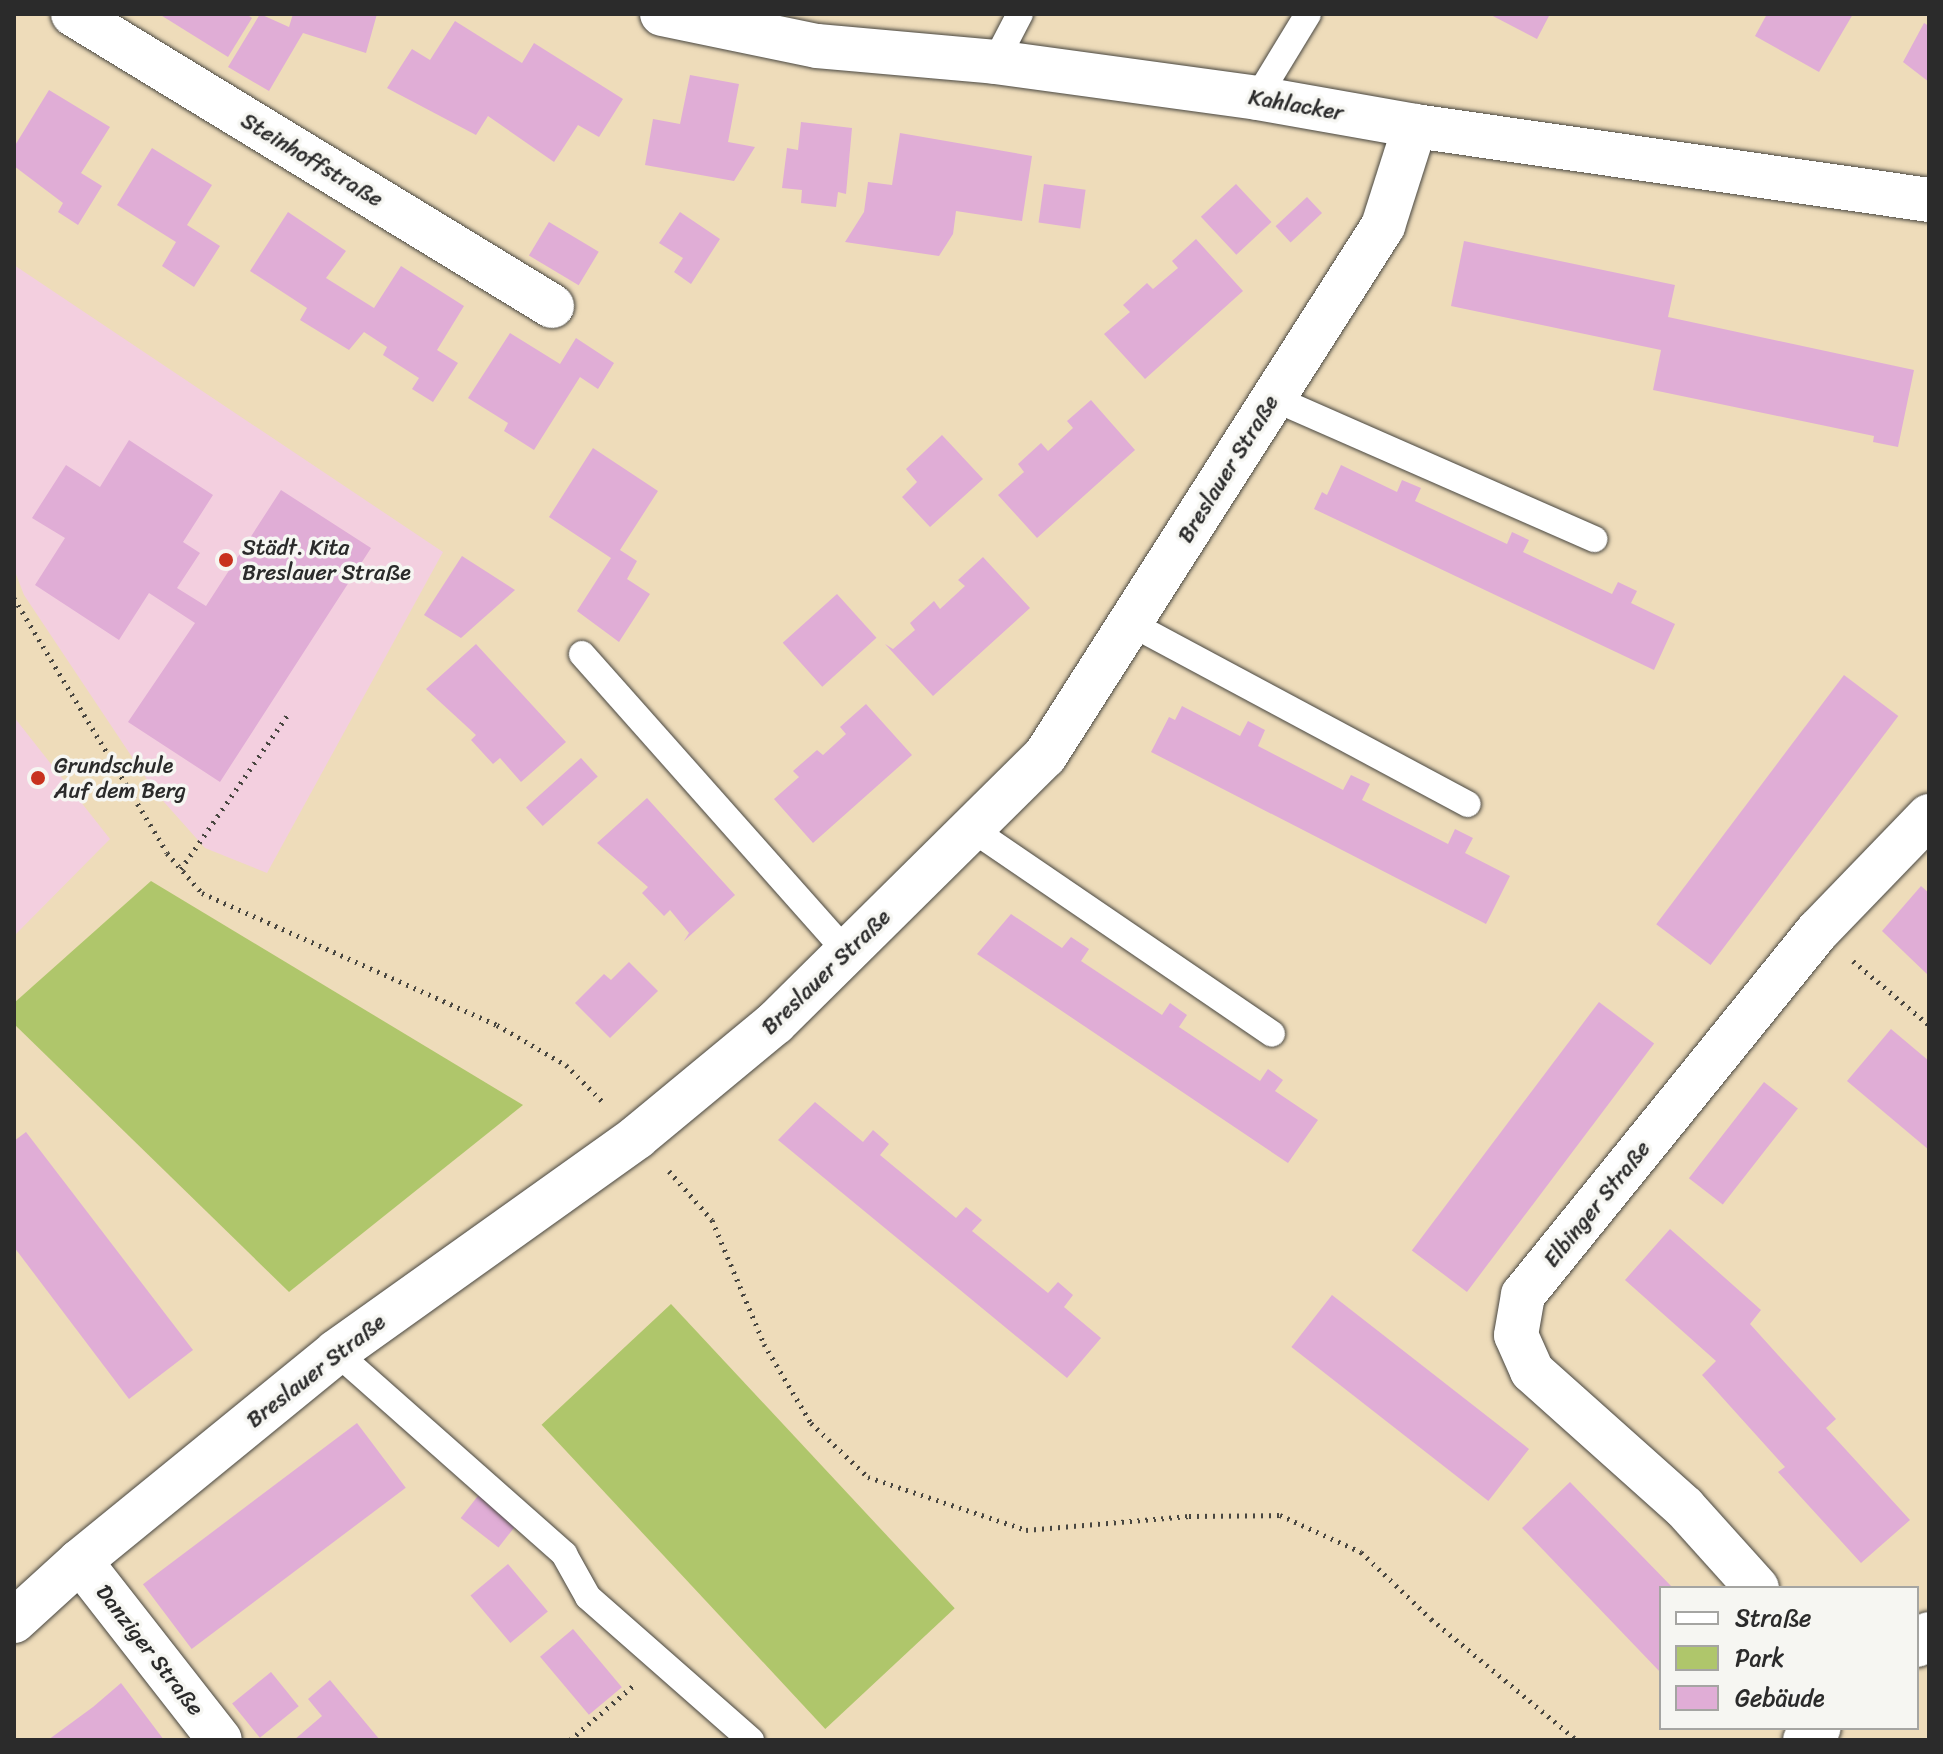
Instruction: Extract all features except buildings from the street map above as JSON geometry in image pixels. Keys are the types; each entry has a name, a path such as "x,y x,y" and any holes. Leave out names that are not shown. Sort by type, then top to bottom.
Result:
{"street":[{"name":"Steinhoffstraße","path":"73,14 552,306"},
{"name":"Kahlacker","path":"662,14 758,24 817,46 995,62 1257,98 1415,126 1929,200"},
{"name":"Breslauer Straße","path":"14,1621 80,1561 336,1352 637,1137 775,1023 1045,756 1383,226 1415,126"},
{"name":"Elbinger Straße","path":"1755,1586 1684,1507 1532,1371 1516,1335 1523,1295 1818,931 1929,816"},
{"name":"Danziger Straße","path":"80,1561 220,1740"}],"lane":[{"path":"995,62 1020,14"},
{"path":"1257,98 1308,14"},
{"path":"1273,398 1594,539"},
{"path":"1130,623 1467,804"},
{"path":"582,654 847,952"},
{"path":"972,829 1272,1034"},
{"path":"336,1352 564,1554 588,1597 751,1740"}],"path":[{"path":"14,598 181,869 202,893 497,1025 566,1065 637,1137 712,1220 764,1344 811,1423 868,1477 1026,1530 1189,1516 1280,1515 1361,1552 1431,1619 1577,1740"},
{"path":"181,869 289,713"},
{"path":"1818,931 1929,1025"},
{"path":"570,1740 662,1662"}],"shaded area":[{"name":"Städt. Kita Breslauer Straße","path":"14,265 443,552 267,873 205,848 156,793 24,595 14,569"},
{"name":"Grundschule Auf dem Berg","path":"14,717 110,839 14,936"}],"green space":[{"path":"151,881 523,1105 289,1292 14,1024 14,1003"},
{"path":"671,1304 955,1608 825,1729 542,1425"}],"place":[{"name":"Städt. Kita Breslauer Straße","path":"226,560"},
{"name":"Grundschule Auf dem Berg","path":"38,778"}]}
